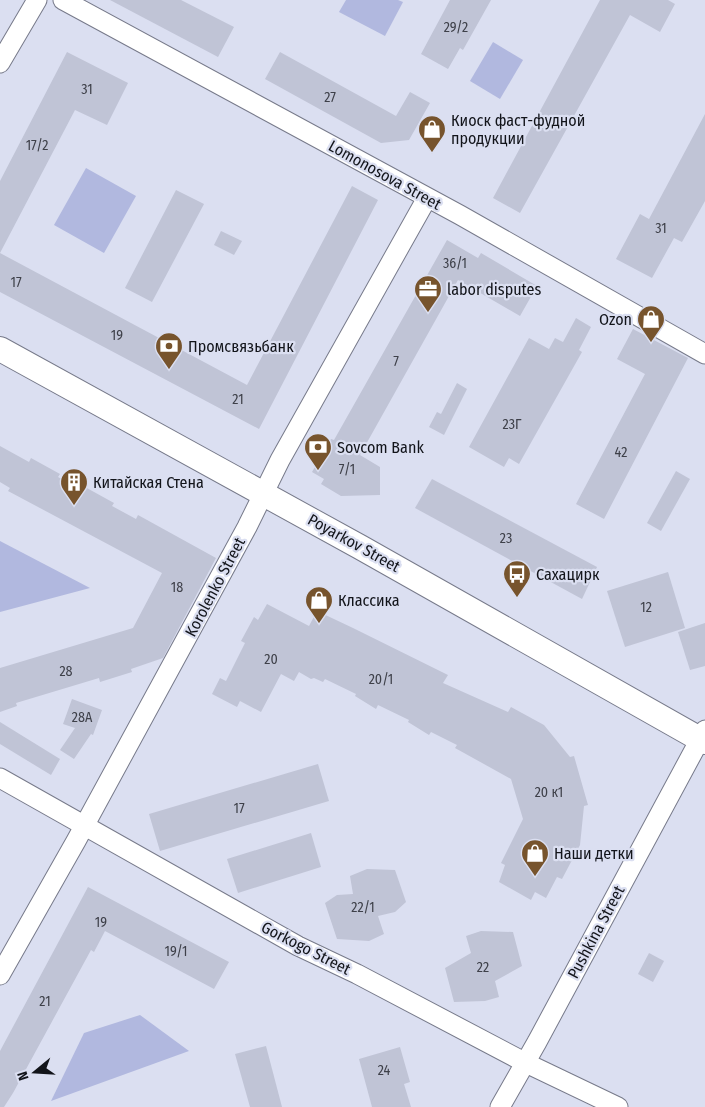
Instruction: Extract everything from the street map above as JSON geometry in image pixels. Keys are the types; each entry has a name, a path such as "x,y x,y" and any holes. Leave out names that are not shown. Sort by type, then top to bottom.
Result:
{"main road":[{"name":"Poyarkov Street","path":"0,349 703,737"}],"street":[{"path":"0,63 37,0"},
{"name":"Lomonosova Street","path":"63,0 427,198 705,354"},
{"name":"Korolenko Street","path":"0,975 84,827 247,527 263,493 427,198"},
{"name":"Pushkina Street","path":"500,1107 703,737"},
{"name":"Gorkogo Street","path":"0,778 298,946 357,974 526,1062 618,1107"}],"shaded area":[{"path":"346,0 398,0 403,2 385,36 339,12"},
{"path":"493,42 523,60 500,99 470,81"},
{"path":"86,168 136,196 104,253 54,225"},
{"path":"0,541 90,588 0,612"},
{"path":"140,1015 189,1051 51,1101 84,1033"}],"building":[{"path":"110,0 181,0 234,27 218,57"},
{"path":"450,0 491,0 463,50 460,48 448,69 421,54"},
{"path":"600,0 668,0 675,4 660,32 630,15 520,213 493,198"},
{"path":"67,52 128,83 107,125 75,110 0,253 0,181"},
{"path":"280,52 396,116 410,92 430,103 409,140 381,143 265,79"},
{"path":"705,114 705,201 682,242 674,238 652,278 616,259 640,214 649,219"},
{"path":"352,186 378,200 259,429 0,292 0,253 247,385"},
{"path":"176,190 204,204 152,302 125,288"},
{"path":"221,231 242,241 234,255 214,245"},
{"path":"447,240 478,258 481,253 537,286 520,316 458,280 360,455 380,467 380,495 341,496 321,484 324,479 312,472 331,439 334,440"},
{"path":"576,318 591,327 579,350 582,352 519,464 509,458 504,467 469,447 529,338 549,349 555,338 563,342"},
{"path":"633,329 688,358 604,519 576,504 645,374 617,359"},
{"path":"457,383 467,389 444,435 429,427 437,412 441,414"},
{"path":"0,446 29,462 31,458 60,474 58,477 83,491 85,487 114,503 112,506 136,519 138,515 216,558 163,658 131,669 132,672 100,682 99,678 16,703 17,706 0,712 0,668 133,628 162,573 8,491 10,488 0,482"},
{"path":"676,471 690,479 661,531 647,523"},
{"path":"432,479 597,567 582,599 415,508"},
{"path":"668,572 685,628 625,647 607,591"},
{"path":"267,604 309,626 317,611 448,675 443,683 508,712 511,707 544,725 570,757 574,756 588,805 584,806 580,845 562,879 557,877 546,898 535,892 531,900 499,882 505,865 501,863 523,819 511,779 455,748 457,745 431,732 429,735 408,722 409,720 378,705 376,709 355,696 356,694 325,679 323,682 314,678 311,679 299,672 294,681 281,674 261,712 240,701 237,707 212,694 220,678 226,681 245,643 241,641 254,617 258,620"},
{"path":"705,623 705,666 690,670 678,632"},
{"path":"72,699 102,710 93,735 91,734 74,759 60,750 75,728 63,724"},
{"path":"0,722 60,759 51,775 0,744"},
{"path":"318,764 329,801 160,851 149,814"},
{"path":"311,833 321,867 238,893 227,859"},
{"path":"367,869 395,870 406,902 395,912 378,916 384,934 369,941 337,939 325,903 337,895 353,894 350,876"},
{"path":"88,887 229,962 214,989 105,931 94,952 91,950 13,1093 4,1107 0,1107 0,1051"},
{"path":"481,931 513,932 522,966 495,981 499,997 485,1001 454,1002 445,968 471,953 466,936"},
{"path":"649,953 664,961 653,982 638,974"},
{"path":"266,1046 282,1107 250,1107 235,1054"},
{"path":"400,1047 410,1082 404,1084 411,1107 372,1107 359,1059"}],"place":[{"name":"Киоск фаст-фудной продукции","path":"432,153"},
{"name":"labor disputes","path":"428,313"},
{"name":"Ozon","path":"651,343"},
{"name":"Промсвязьбанк","path":"169,370"},
{"name":"Sovcom Bank","path":"318,471"},
{"name":"Китайская Стена","path":"74,506"},
{"name":"Сахацирк","path":"517,598"},
{"name":"Классика","path":"319,624"},
{"name":"Наши детки","path":"535,877"}]}
